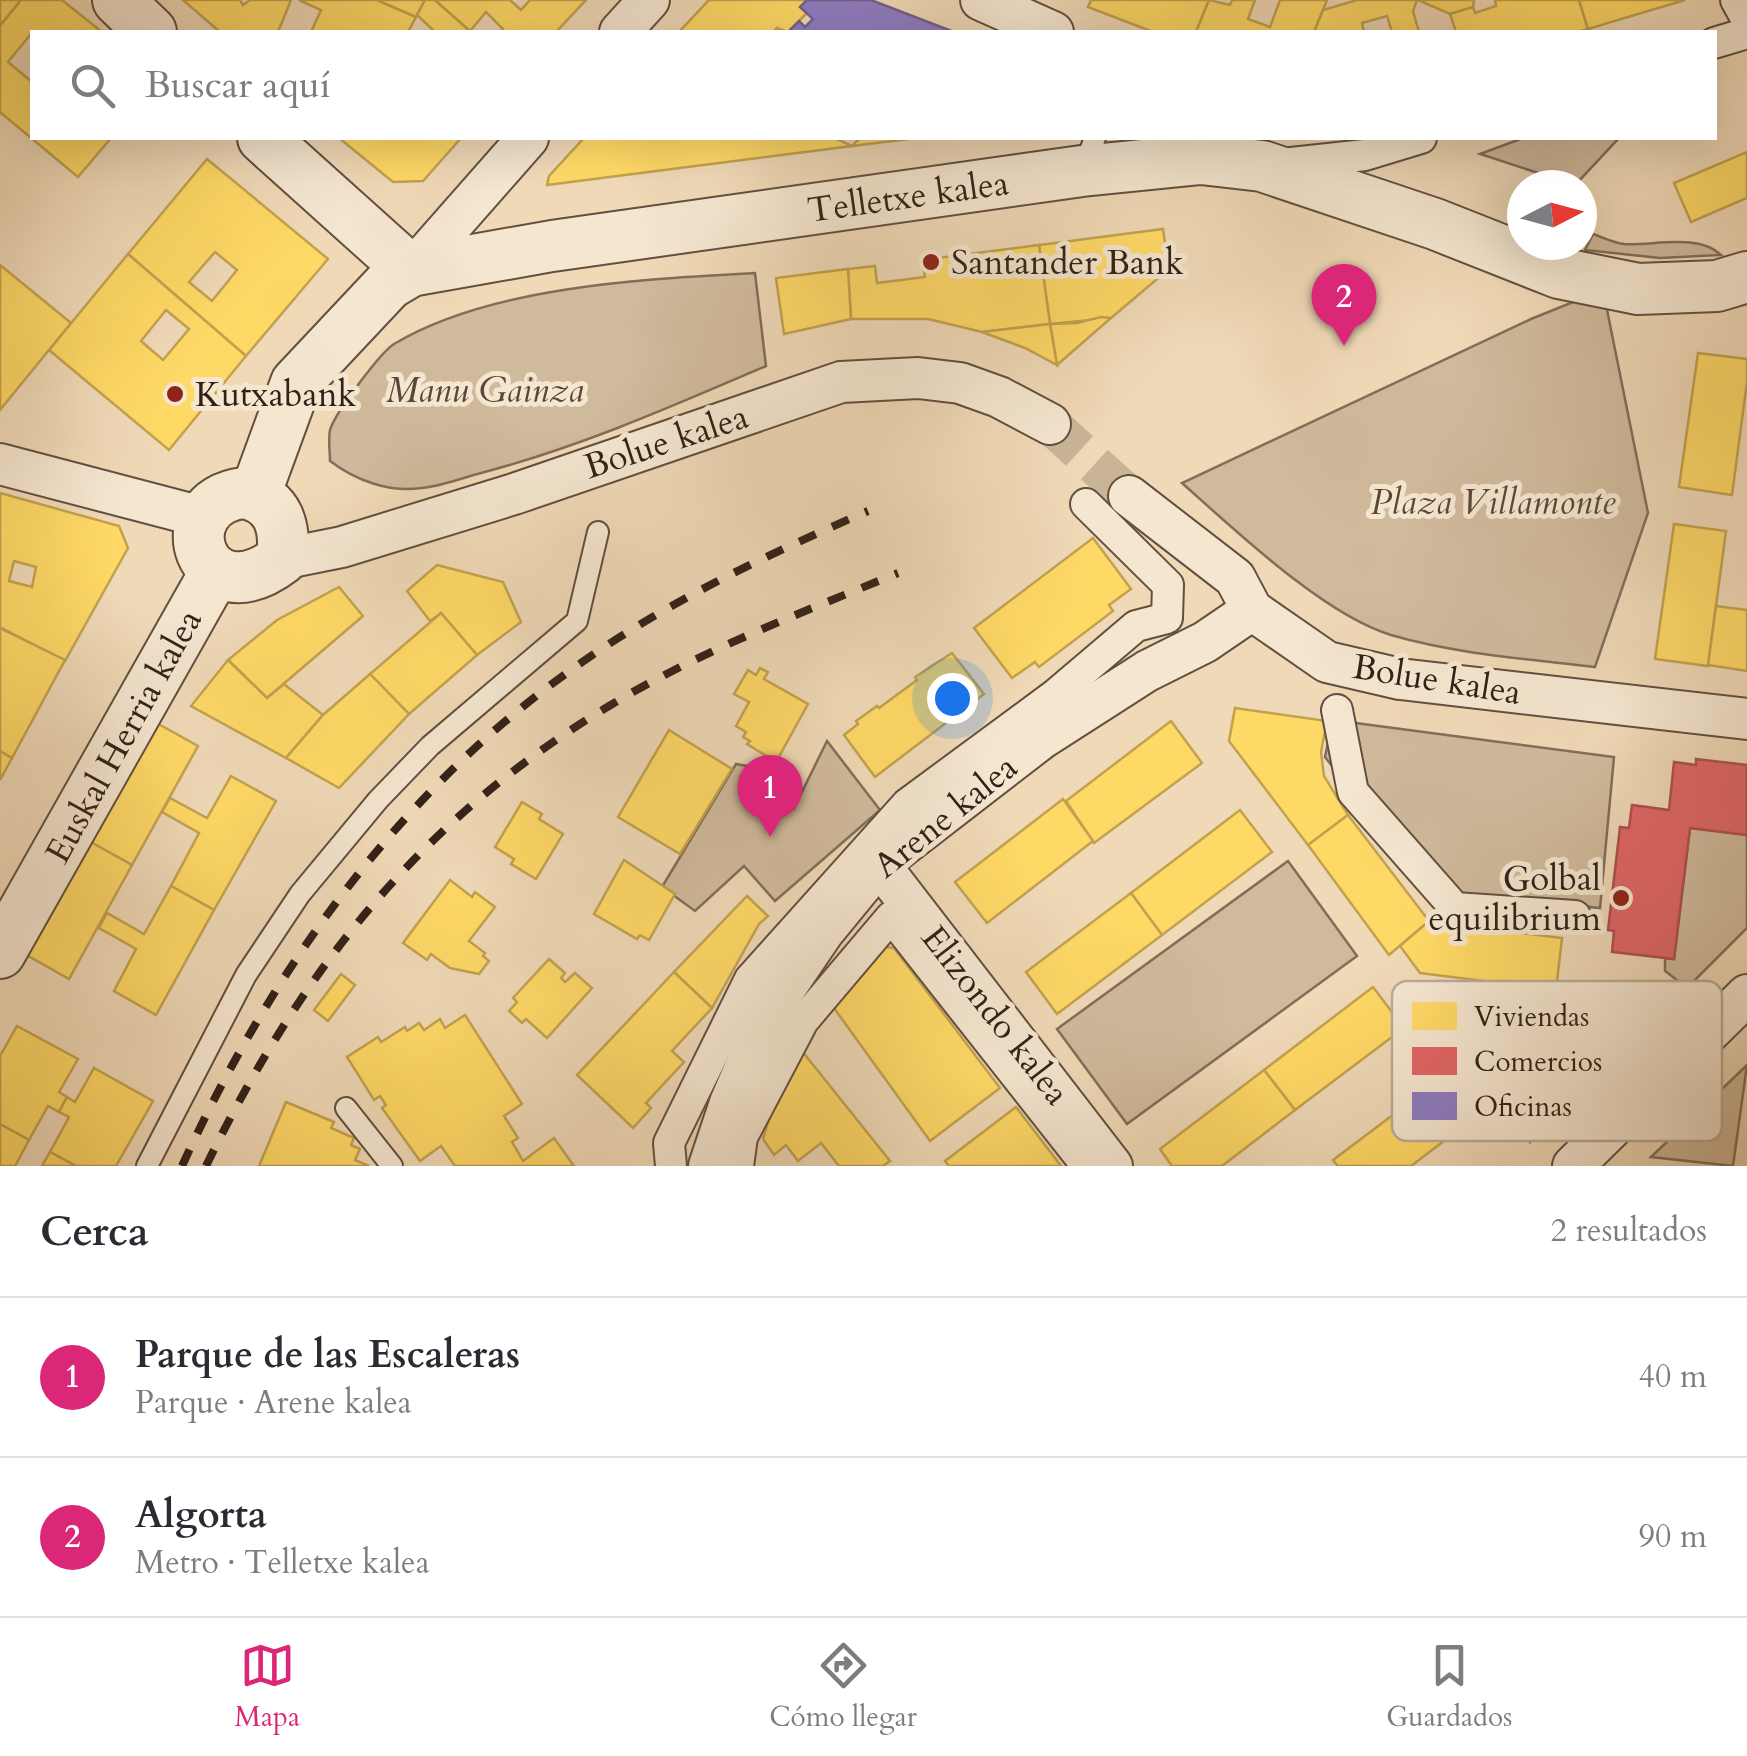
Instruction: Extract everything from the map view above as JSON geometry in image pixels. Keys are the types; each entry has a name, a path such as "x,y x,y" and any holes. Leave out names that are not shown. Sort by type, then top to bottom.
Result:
{"street":[{"path":"118,0 148,30"},
{"path":"622,30 649,0"},
{"path":"982,0 1049,30"},
{"path":"1736,0 1747,20"},
{"path":"1717,42 1747,33"},
{"path":"265,140 411,270"},
{"path":"256,495 296,383 389,284 411,270 526,140"},
{"path":"1268,152 1365,155 1414,140"},
{"name":"Telletxe kalea","path":"411,270 1089,154 1201,159 1268,152 1559,272 1638,289 1717,286 1747,277"},
{"name":"Bolue kalea","path":"282,559 342,546 514,494 841,382 918,378 960,384 999,397 1050,424"},
{"path":"0,464 202,517 220,499 244,493 256,495 268,502 283,527 282,559"},
{"name":"Bolue kalea","path":"1129,496 1235,578 1252,610 1327,662 1400,679 1747,720"},
{"path":"1086,504 1168,585 1166,618 1136,626 1056,694 907,804 750,979 669,1143 707,1165 742,1137 803,1020 890,916 1087,1166"},
{"name":"Euskal Herria kalea","path":"202,517 199,546 216,571 244,579 258,576 282,559"},
{"name":"Euskal Herria kalea","path":"0,953 216,571"},
{"name":"Arene kalea","path":"707,1165 770,1012 824,931 879,864 1041,739 1252,610"},
{"path":"1337,710 1353,792 1455,908 1575,916"},
{"name":"Elizondo kalea","path":"879,864 1112,1166"},
{"path":"1722,1019 1747,994"},
{"path":"1573,1166 1598,1141"}],"lane":[{"path":"146,1166 246,975 300,894 378,800 430,746 577,620 598,532"},
{"path":"346,1108 392,1166"}],"green space":[{"path":"1518,140 1617,140 1589,170 1529,170 1480,154"},
{"path":"1597,235 1624,244 1688,242 1721,255 1660,258 1597,251"},
{"name":"Manu Gainza","path":"755,273 766,366 590,438 437,486 385,487 350,474 330,461 330,430 359,384 394,344 433,325 476,309 569,289"},
{"name":"Plaza Villamonte","path":"1603,290 1648,513 1595,667 1441,647 1365,625 1309,591 1182,483 1531,319"},
{"path":"1333,720 1614,757 1600,908 1430,890 1325,757"},
{"path":"827,741 880,810 775,901 744,866 695,911 662,887 736,764 773,771 794,808"},
{"path":"1690,828 1747,835 1747,928 1694,981 1678,981 1665,971 1665,958 1674,959"},
{"path":"1288,861 1357,956 1127,1124 1057,1029"},
{"path":"1747,1065 1733,1166 1651,1157 1668,1141 1722,1141 1722,1089"}],"building: Viviendas":[{"path":"0,0 21,0 0,26"},
{"path":"21,0 62,0 100,30 30,30 8,62 30,80 30,137 0,112 0,26"},
{"path":"183,0 240,0 243,5 250,0 291,0 279,30 218,30"},
{"path":"299,0 377,0 416,17 409,30 312,30 321,10"},
{"path":"377,0 425,0 416,17"},
{"path":"425,0 435,0 469,30 433,30 417,15"},
{"path":"435,0 510,0 521,10 530,0 586,0 558,30 502,30 486,12 469,30"},
{"path":"709,0 807,0 800,7 807,13 790,30 681,30"},
{"path":"1091,0 1209,0 1197,30 1148,30 1088,7"},
{"path":"1209,0 1230,5 1232,0 1255,0 1248,19 1270,27 1280,0 1327,0 1315,30 1197,30"},
{"path":"1357,0 1417,0 1413,11 1418,30 1391,30 1387,16 1362,23 1364,30 1315,30 1323,10"},
{"path":"1418,0 1474,0 1473,7 1450,14"},
{"path":"1495,0 1579,0 1588,29 1455,30 1450,14 1473,7 1475,13 1496,6"},
{"path":"1579,0 1685,0 1588,29"},
{"path":"34,140 109,140 78,177"},
{"path":"341,140 459,140 423,181 393,182"},
{"path":"582,140 839,140 852,146 547,185 549,176"},
{"path":"858,140 901,140 852,146"},
{"path":"1747,152 1747,198 1691,222 1674,183"},
{"path":"207,159 328,259 246,356 128,254","holes":["215,252 237,270 212,301 189,282"]},
{"path":"1163,229 1169,269 1111,318 1050,324 1039,245"},
{"path":"1039,245 1050,324 982,332 928,319 851,319 848,269 875,266 877,283 925,277 922,260"},
{"path":"128,254 246,356 169,450 49,350","holes":["166,310 189,329 163,360 141,341"]},
{"path":"0,265 71,323 0,410"},
{"path":"848,269 851,319 784,334 776,278"},
{"path":"1111,318 1057,365 1050,324"},
{"path":"1050,324 1057,365 982,332"},
{"path":"1698,353 1747,359 1732,495 1679,487"},
{"path":"0,493 119,526 128,548 65,661 0,627","holes":["14,561 36,567 32,587 9,581"]},
{"path":"1674,524 1726,531 1708,666 1655,659"},
{"path":"1093,538 1131,589 1109,605 1113,611 1039,667 1035,662 1012,678 974,628"},
{"path":"437,565 503,582 521,622 477,655 441,613 430,621 407,591"},
{"path":"339,587 363,616 267,698 228,660 277,620"},
{"path":"1716,606 1747,610 1747,671 1708,665"},
{"path":"441,613 477,655 409,714 370,674"},
{"path":"0,628 65,660 12,758 0,751"},
{"path":"952,653 984,694 875,777 844,735 858,724 856,721"},
{"path":"228,660 267,698 284,684 323,715 286,758 191,706"},
{"path":"760,668 768,672 764,679 808,704 776,762 747,744 750,741 743,737 746,732 736,726 749,702 734,694 748,670 756,675"},
{"path":"370,674 409,714 339,788 286,758 323,715"},
{"path":"1235,708 1327,721 1321,752 1324,776 1348,815 1308,845 1229,741"},
{"path":"153,721 198,746 132,865 87,840"},
{"path":"1171,721 1202,763 1094,843 1066,801"},
{"path":"669,730 732,769 680,854 618,817"},
{"path":"0,751 12,758 0,780"},
{"path":"231,776 276,801 214,910 171,886 199,833 162,812 170,798 207,818"},
{"path":"1063,799 1093,841 987,923 955,882"},
{"path":"522,802 563,834 536,879 511,864 514,859 495,847"},
{"path":"1240,810 1272,852 1162,935 1131,893"},
{"path":"1348,815 1429,921 1389,955 1308,845"},
{"path":"87,840 132,865 69,979 23,953"},
{"path":"624,860 675,894 649,940 640,935 637,939 594,914"},
{"path":"450,880 472,897 475,892 495,907 469,941 489,961 479,974 450,968 431,954 427,960 403,943"},
{"path":"171,886 214,910 156,1015 114,991 136,949 99,928 107,913 144,934"},
{"path":"1131,893 1162,935 1057,1014 1026,972"},
{"path":"747,896 768,916 759,924 712,1008 674,972"},
{"path":"1429,921 1562,938 1557,981 1484,981 1420,973 1400,946"},
{"path":"864,944 894,948 1000,1088 930,1141 826,997"},
{"path":"549,959 565,973 561,978 565,982 575,973 592,988 547,1038 526,1019 522,1023 509,1011 517,1002 513,998"},
{"path":"674,972 712,1008 672,1051 684,1062 646,1103 651,1108 633,1128 577,1075"},
{"path":"341,974 355,985 328,1021 314,1010"},
{"path":"1373,987 1392,1012 1392,1037 1295,1110 1264,1070"},
{"path":"465,1015 522,1104 504,1116 518,1138 512,1142 523,1161 554,1138 574,1166 455,1166 441,1146 420,1161 382,1108 386,1105 380,1096 374,1100 347,1057 378,1037 381,1042 405,1027 407,1031 419,1023 424,1030 440,1019 445,1028"},
{"path":"17,1026 78,1059 59,1092 67,1097 59,1112 48,1106 29,1140 0,1124 0,1056"},
{"path":"802,1051 890,1161 883,1166 839,1166 821,1143 798,1161 786,1145 774,1155 763,1139 774,1102"},
{"path":"94,1068 153,1101 116,1166 76,1166 50,1152 69,1117 59,1112 67,1097 75,1102"},
{"path":"1264,1070 1295,1110 1222,1166 1172,1166 1160,1149"},
{"path":"286,1102 334,1122 331,1128 354,1138 351,1145 360,1149 355,1160 369,1166 259,1166"},
{"path":"1016,1107 1061,1166 949,1166 945,1161"},
{"path":"1392,1116 1392,1141 1444,1141 1411,1166 1338,1166 1333,1160"},
{"path":"0,1124 29,1140 15,1166 0,1166"},
{"path":"50,1152 76,1166 42,1166"}],"building: Comercios":[{"path":"1696,759 1747,765 1747,835 1690,828 1674,959 1612,952 1614,931 1608,930 1620,827 1629,828 1632,805 1669,810 1674,762 1696,765"}],"building: Oficinas":[{"path":"807,0 871,0 949,30 790,30 799,21 805,27 813,19 800,7"}],"tunnel":[{"path":"1050,424 1129,496"}],"railway":[{"path":"182,1166 258,1020 302,951 350,884 460,762 521,708 621,636 724,578 868,511"},
{"path":"206,1166 283,1027 326,964 424,850 480,798 542,750 644,686 751,634 898,573"}],"place":[{"name":"Santander Bank","path":"931,262"},
{"name":"Algorta","path":"1344,346"},
{"name":"Kutxabank","path":"175,394"},
{"name":"Parque de las Escaleras","path":"770,837"},
{"name":"Golbal equilibrium","path":"1621,898"}]}
